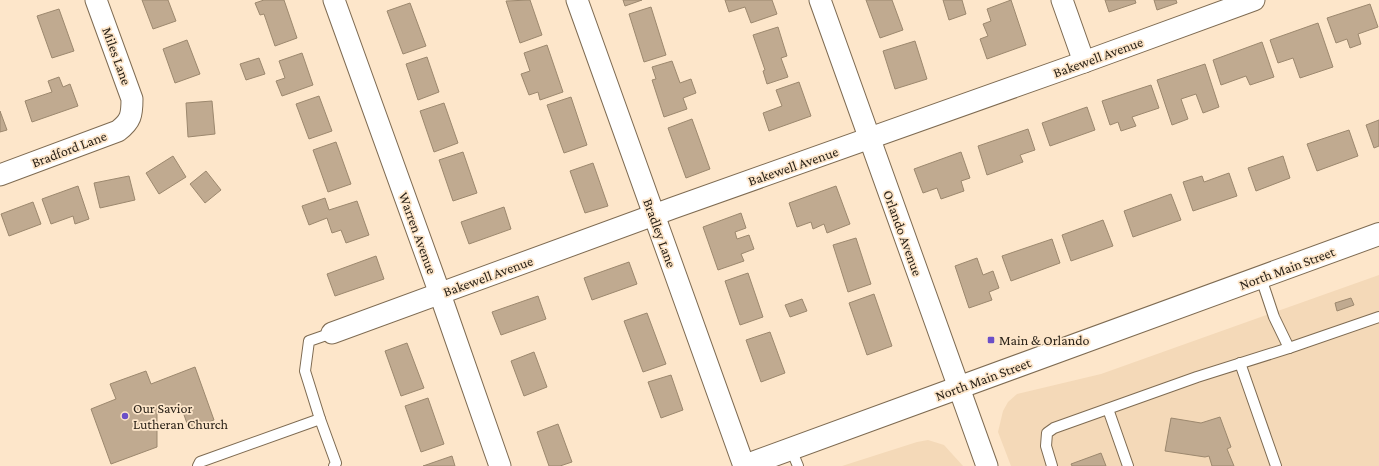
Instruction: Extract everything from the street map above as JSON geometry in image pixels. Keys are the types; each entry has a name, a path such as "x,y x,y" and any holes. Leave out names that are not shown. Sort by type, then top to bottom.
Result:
{"main road":[{"name":"North Main Street","path":"744,466 795,457 958,388 1379,234"}],"street":[{"name":"Miles Lane","path":"96,0 132,99 131,114"},
{"name":"Warren Avenue","path":"334,0 500,466"},
{"name":"Bradley Lane","path":"577,0 744,466"},
{"name":"Orlando Avenue","path":"820,0 987,466"},
{"path":"1062,0 1084,62"},
{"name":"Bakewell Avenue","path":"332,333 1254,0"},
{"name":"Bradford Lane","path":"0,175 118,130 127,124 131,114"}],"lane":[{"path":"1261,278 1274,317 1289,348"},
{"path":"1052,466 1046,446 1046,433 1054,428 1240,363 1379,317"},
{"path":"332,333 309,341 305,371 336,463 334,466"},
{"path":"1240,363 1276,466"},
{"path":"1108,409 1128,466"},
{"path":"198,466 200,462 320,419"}],"shaded area":[{"path":"1379,275 1379,466 1011,466 998,432 1003,411 1008,402 1017,394 1101,374"},
{"path":"928,440 944,445 963,466 842,466 917,442"}],"building":[{"path":"142,0 168,0 176,21 153,29"},
{"path":"264,0 284,0 297,38 275,46 264,14 260,15 255,3"},
{"path":"530,0 542,35 520,43 506,1"},
{"path":"623,0 642,0 625,6"},
{"path":"725,0 772,0 777,14 751,23 745,7 729,12"},
{"path":"866,0 892,0 903,30 880,38"},
{"path":"943,0 962,0 966,14 949,20"},
{"path":"1011,0 1026,45 987,59 980,39 988,36 983,24 991,21 987,9"},
{"path":"1105,0 1135,0 1136,3 1109,12"},
{"path":"1154,0 1176,0 1177,3 1157,10"},
{"path":"410,3 426,46 403,54 387,11"},
{"path":"1370,4 1378,27 1358,34 1361,44 1350,48 1347,39 1336,43 1327,18"},
{"path":"651,7 666,55 644,62 629,14"},
{"path":"59,9 74,51 52,58 37,16"},
{"path":"1318,23 1333,67 1300,78 1293,58 1278,63 1270,40"},
{"path":"778,27 787,56 781,58 788,77 767,84 763,71 765,70 753,35"},
{"path":"187,40 200,74 175,83 163,49"},
{"path":"915,41 927,79 895,89 883,51"},
{"path":"1262,42 1274,77 1250,85 1246,76 1221,85 1213,60"},
{"path":"547,45 563,92 540,100 538,92 529,95 521,74 530,71 524,53"},
{"path":"302,53 313,85 282,96 276,81 285,78 279,61"},
{"path":"427,57 439,92 418,100 406,64"},
{"path":"259,58 265,74 246,80 240,64"},
{"path":"672,61 680,83 691,79 696,93 683,98 687,109 664,117 652,80 656,79 652,67"},
{"path":"1205,64 1219,107 1203,113 1196,94 1181,99 1188,119 1172,125 1157,80"},
{"path":"59,77 63,87 70,84 78,106 32,122 25,101 52,92 48,81"},
{"path":"799,82 811,116 769,131 763,113 782,106 776,90"},
{"path":"1151,85 1159,108 1132,117 1136,126 1121,131 1118,122 1110,125 1102,101"},
{"path":"319,96 332,131 309,139 296,104"},
{"path":"571,97 587,145 564,153 547,105"},
{"path":"212,101 215,134 188,137 186,103"},
{"path":"444,103 458,143 434,152 420,111"},
{"path":"1087,107 1095,130 1050,146 1042,123"},
{"path":"0,111 7,130 0,132"},
{"path":"692,119 710,169 686,178 668,128"},
{"path":"1379,120 1379,146 1374,148 1366,125"},
{"path":"1028,129 1035,150 1020,155 1023,162 987,175 978,146"},
{"path":"1349,130 1358,156 1317,171 1307,144"},
{"path":"336,142 351,184 328,192 313,150"},
{"path":"463,152 477,193 453,201 439,160"},
{"path":"961,152 970,178 961,181 964,191 941,199 937,188 923,193 914,169"},
{"path":"173,156 186,177 159,194 146,173"},
{"path":"1283,156 1290,178 1256,191 1248,168"},
{"path":"593,163 608,206 585,213 570,171"},
{"path":"206,171 221,190 205,203 190,184"},
{"path":"1229,173 1237,196 1193,211 1183,182 1202,176 1204,182"},
{"path":"129,176 135,200 100,208 94,183"},
{"path":"78,186 89,219 75,224 73,216 51,224 42,199"},
{"path":"836,186 850,224 827,233 824,224 813,229 811,222 797,227 789,203"},
{"path":"1171,194 1181,220 1133,237 1124,211"},
{"path":"325,198 329,210 357,201 369,235 346,243 341,230 332,233 327,218 309,225 302,206"},
{"path":"33,202 41,224 9,236 1,214"},
{"path":"504,207 511,229 469,244 461,222"},
{"path":"741,213 746,228 735,232 737,239 749,235 754,249 741,254 744,261 718,270 703,227"},
{"path":"1103,220 1113,246 1071,261 1062,235"},
{"path":"856,238 871,284 848,292 833,245"},
{"path":"1052,239 1060,263 1011,281 1002,256"},
{"path":"376,256 384,279 335,296 327,274"},
{"path":"977,258 983,275 993,271 999,288 989,292 992,300 969,308 955,266"},
{"path":"629,262 637,284 592,300 584,278"},
{"path":"748,273 763,317 740,325 725,281"},
{"path":"874,294 892,346 867,355 849,303"},
{"path":"538,296 546,319 501,335 492,312"},
{"path":"1351,298 1354,305 1337,311 1335,303"},
{"path":"802,299 807,311 790,317 785,305"},
{"path":"647,313 666,364 643,372 624,321"},
{"path":"770,332 785,373 761,382 746,340"},
{"path":"407,343 424,388 401,396 385,351"},
{"path":"534,352 547,387 524,396 511,361"},
{"name":"Our Savior Lutheran Church","path":"195,367 214,420 189,429 183,412 157,408 157,447 111,464 91,409 116,399 110,384 146,371 151,384"},
{"path":"671,375 683,410 661,418 648,382"},
{"path":"428,398 444,444 421,452 405,406"},
{"path":"1220,417 1231,447 1227,449 1234,466 1212,466 1209,456 1205,457 1165,451 1171,418 1201,423"},
{"path":"558,424 572,462 560,466 549,466 537,432"},
{"path":"1101,453 1106,466 1072,466 1071,464"},
{"path":"452,456 455,466 423,466"}],"place":[{"name":"Main & Orlando","path":"991,340"},
{"name":"Our Savior Lutheran Church","path":"125,416"}]}
